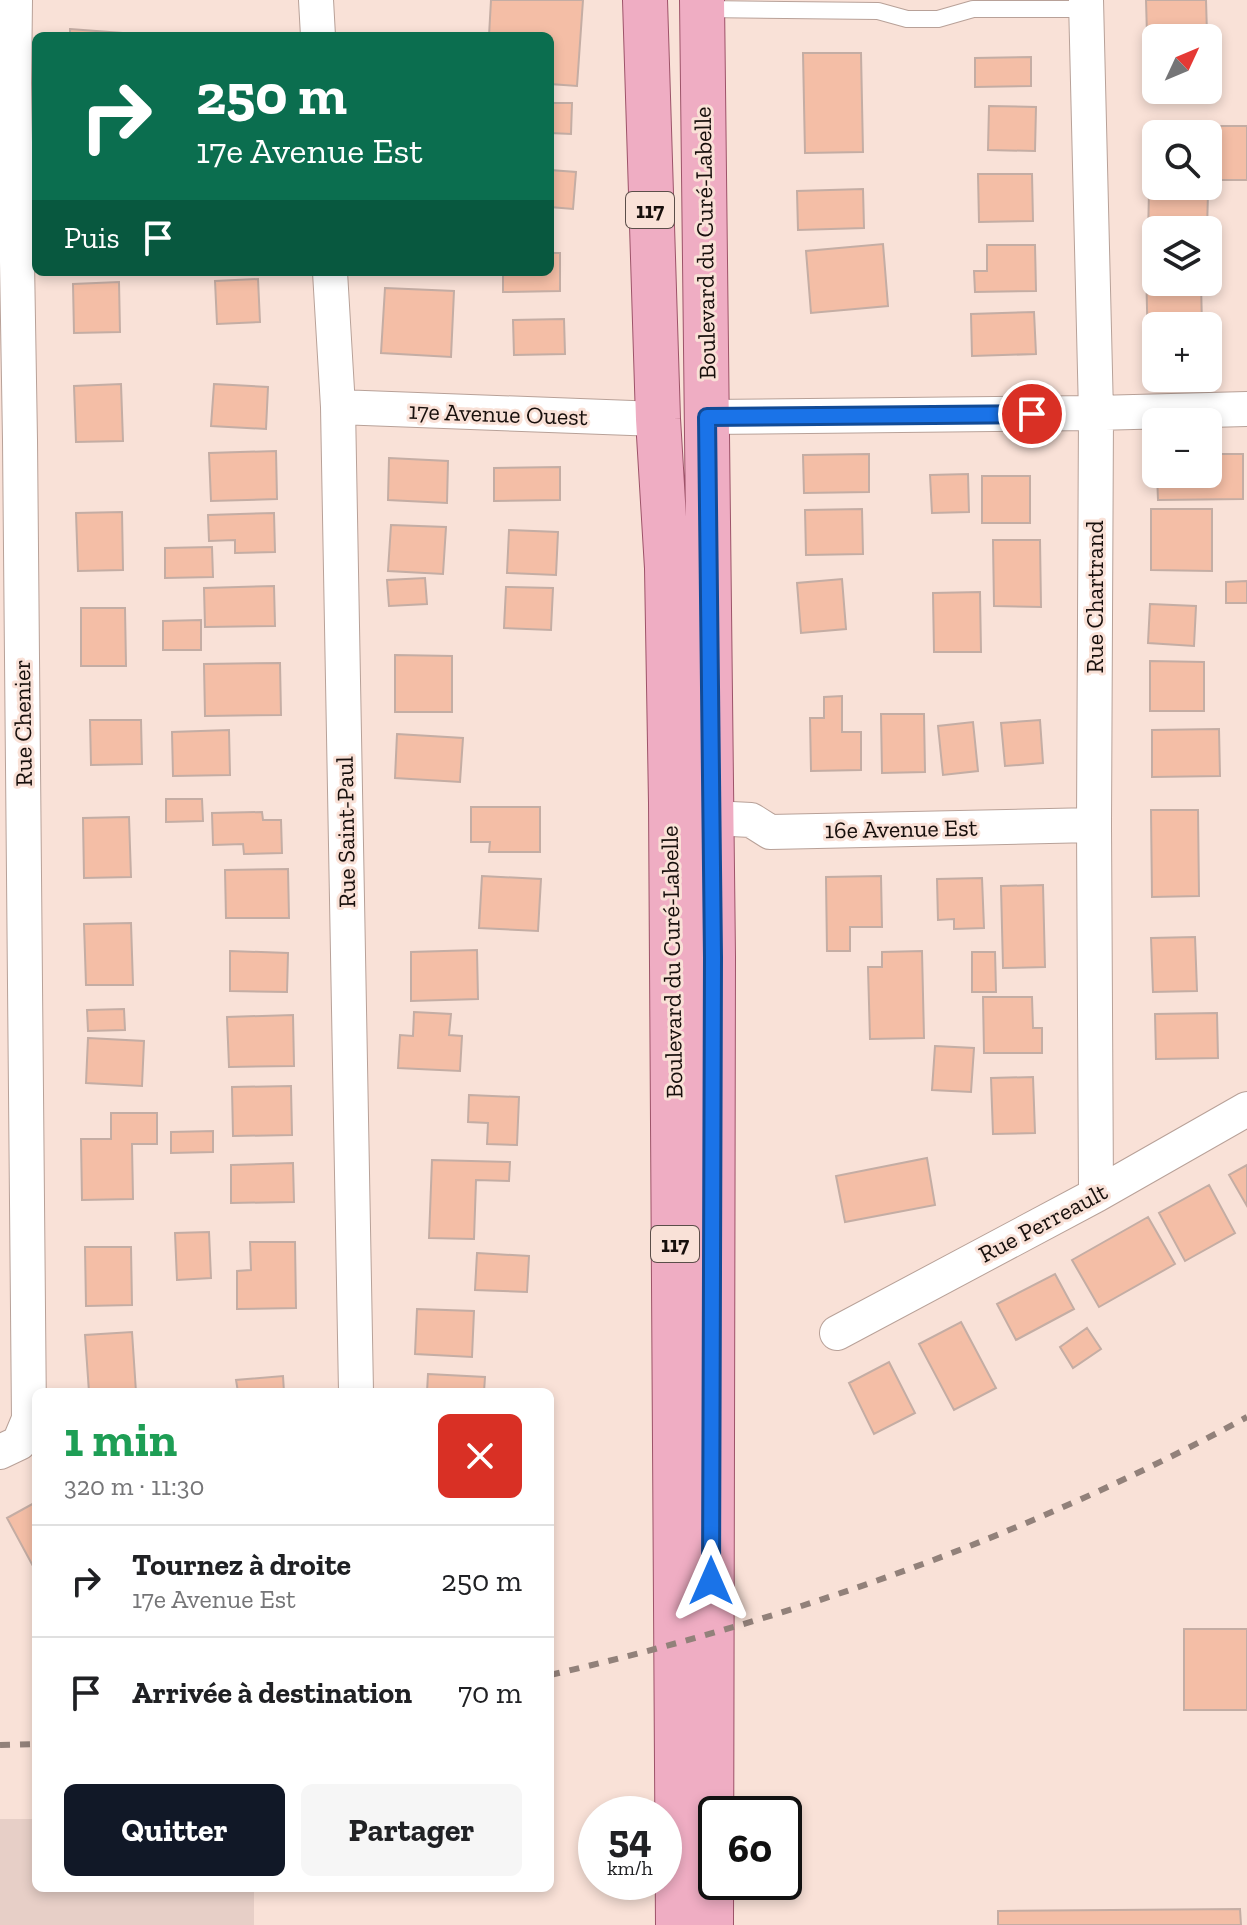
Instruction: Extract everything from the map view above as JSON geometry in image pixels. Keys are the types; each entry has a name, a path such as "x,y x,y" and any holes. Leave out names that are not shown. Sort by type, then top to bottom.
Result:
{"main road":[{"name":"Boulevard du Curé-Labelle","path":"645,0 658,419 667,568 672,849 678,1925"},
{"name":"Boulevard du Curé-Labelle","path":"702,5 712,818 711,1925"}],"street":[{"name":"Rue Chenier","path":"9,1448 29,1419 10,440 15,0"},
{"path":"316,0 318,32"},
{"name":"Rue Chartrand","path":"1086,5 1096,413 1096,1195"},
{"name":"Rue Saint-Paul","path":"330,276 338,407 356,1388"},
{"name":"17e Avenue Ouest","path":"338,407 658,419"},
{"path":"707,417 1247,409"},
{"name":"16e Avenue Est","path":"712,818 751,820 770,832 1094,825"},
{"name":"Rue Perreault","path":"837,1333 1096,1195 1247,1109"}],"lane":[{"path":"702,5 798,5 878,11 907,19 938,19 973,4 1086,5"}],"shaded area":[{"path":"0,1819 32,1819 32,1892 254,1892 254,1925 0,1925"}],"building":[{"path":"491,0 583,0 577,86 554,84 554,32 489,32"},
{"path":"1146,0 1206,0 1207,24 1147,24"},
{"path":"70,29 109,32 70,32"},
{"path":"803,53 861,53 863,152 805,153"},
{"path":"1031,57 1031,86 975,87 975,58"},
{"path":"554,103 572,103 571,134 554,133"},
{"path":"989,106 1036,107 1035,151 988,150"},
{"path":"1222,126 1247,126 1247,180 1222,180"},
{"path":"554,170 576,172 573,209 554,207"},
{"path":"978,174 1032,174 1033,221 979,222"},
{"path":"863,189 864,228 798,230 797,191"},
{"path":"1149,200 1208,200 1207,216 1148,216"},
{"path":"883,244 888,306 811,313 806,251"},
{"path":"987,245 1035,245 1036,291 975,292 974,271 987,271"},
{"path":"554,253 560,253 560,291 503,292 503,276 554,276"},
{"path":"258,279 260,322 217,324 215,281"},
{"path":"119,282 120,332 74,333 73,284"},
{"path":"385,288 454,291 451,357 381,353"},
{"path":"1147,296 1201,296 1202,312 1147,312"},
{"path":"1034,312 1036,354 972,356 971,314"},
{"path":"564,319 565,354 514,355 513,320"},
{"path":"121,384 123,441 76,442 74,386"},
{"path":"214,384 268,387 266,429 211,426"},
{"path":"276,451 277,499 211,501 209,453"},
{"path":"869,454 869,492 804,493 803,455"},
{"path":"1222,454 1243,454 1243,499 1158,500 1158,488 1222,488"},
{"path":"389,458 448,461 447,503 388,500"},
{"path":"560,467 560,500 494,501 494,468"},
{"path":"968,474 969,512 932,513 930,475"},
{"path":"982,476 1030,476 1030,523 982,523"},
{"path":"862,509 863,554 806,555 805,510"},
{"path":"1151,509 1212,509 1212,571 1151,570"},
{"path":"122,512 123,570 78,571 76,513"},
{"path":"274,513 275,552 235,553 235,540 209,541 208,515"},
{"path":"391,525 446,527 443,574 388,571"},
{"path":"509,530 558,532 556,575 507,573"},
{"path":"993,540 1040,540 1041,607 994,606"},
{"path":"212,547 213,577 165,578 165,548"},
{"path":"425,578 427,604 389,606 387,580"},
{"path":"842,579 846,629 801,633 797,583"},
{"path":"1247,581 1247,603 1226,603 1226,582"},
{"path":"274,586 275,626 205,627 204,588"},
{"path":"506,587 553,588 551,630 504,628"},
{"path":"980,592 981,652 934,652 933,593"},
{"path":"1150,604 1196,606 1194,646 1148,643"},
{"path":"81,608 125,608 126,666 81,666"},
{"path":"201,620 201,650 163,650 163,621"},
{"path":"395,655 452,656 452,712 395,712"},
{"path":"1150,661 1204,662 1204,711 1150,711"},
{"path":"280,663 281,715 205,716 204,664"},
{"path":"842,696 842,732 861,732 861,770 811,771 810,718 824,718 824,697"},
{"path":"881,714 924,714 925,772 882,773"},
{"path":"90,720 141,720 142,764 91,765"},
{"path":"1040,720 1043,763 1005,766 1001,723"},
{"path":"973,722 978,771 943,775 938,726"},
{"path":"1219,729 1220,776 1152,777 1152,730"},
{"path":"229,730 230,775 173,776 172,732"},
{"path":"397,734 463,738 460,782 395,778"},
{"path":"166,799 202,799 203,821 166,822"},
{"path":"471,807 540,807 540,852 489,852 490,842 471,842"},
{"path":"1151,810 1198,810 1199,896 1152,897"},
{"path":"262,812 263,820 281,820 282,853 244,854 243,844 213,845 212,813"},
{"path":"129,817 131,877 84,878 83,818"},
{"path":"288,869 289,918 226,918 225,870"},
{"path":"482,876 541,879 538,931 479,928"},
{"path":"881,876 882,927 850,927 850,951 827,951 826,877"},
{"path":"982,878 984,928 954,929 954,919 938,920 937,879"},
{"path":"1043,885 1045,967 1003,968 1001,886"},
{"path":"131,923 133,985 86,985 84,924"},
{"path":"1195,937 1197,991 1153,992 1151,938"},
{"path":"477,950 478,999 411,1001 411,952"},
{"path":"230,951 288,953 287,992 230,991"},
{"path":"922,951 924,1038 870,1039 868,967 882,967 882,952"},
{"path":"972,952 995,952 996,992 972,992"},
{"path":"983,997 1032,997 1033,1028 1042,1028 1042,1053 984,1053"},
{"path":"124,1009 125,1030 88,1031 87,1010"},
{"path":"414,1012 451,1014 449,1035 462,1036 460,1071 398,1068 400,1035 413,1036"},
{"path":"1217,1013 1218,1058 1156,1059 1155,1014"},
{"path":"293,1015 294,1066 229,1067 227,1017"},
{"path":"88,1038 144,1041 142,1086 86,1083"},
{"path":"935,1046 974,1048 971,1092 932,1090"},
{"path":"1033,1077 1035,1133 993,1134 991,1078"},
{"path":"291,1086 292,1135 233,1136 232,1087"},
{"path":"469,1095 519,1097 517,1145 487,1144 488,1123 468,1122"},
{"path":"111,1113 157,1113 157,1144 132,1144 133,1199 82,1200 81,1139 111,1139"},
{"path":"213,1131 213,1152 171,1153 171,1132"},
{"path":"927,1158 935,1205 845,1222 836,1176"},
{"path":"432,1160 510,1162 509,1181 476,1180 474,1239 429,1238"},
{"path":"293,1163 294,1202 231,1203 231,1165"},
{"path":"1247,1165 1247,1206 1229,1175"},
{"path":"1209,1185 1235,1233 1185,1261 1159,1213"},
{"path":"1148,1217 1175,1264 1099,1307 1072,1260"},
{"path":"209,1232 211,1278 177,1280 175,1233"},
{"path":"250,1242 295,1242 296,1308 237,1309 237,1271 251,1270"},
{"path":"85,1247 131,1247 132,1305 86,1306"},
{"path":"477,1253 529,1256 527,1292 475,1290"},
{"path":"1055,1274 1074,1309 1016,1340 997,1304"},
{"path":"417,1309 474,1311 472,1357 415,1354"},
{"path":"961,1322 996,1388 954,1410 919,1344"},
{"path":"1087,1328 1101,1349 1073,1368 1060,1347"},
{"path":"132,1332 136,1388 89,1388 85,1335"},
{"path":"889,1362 915,1413 874,1434 849,1383"},
{"path":"428,1374 485,1377 484,1388 427,1388"},
{"path":"283,1376 284,1388 237,1388 236,1380"},
{"path":"32,1504 32,1564 7,1518"},
{"path":"1184,1629 1247,1629 1247,1710 1184,1710"},
{"path":"1240,1909 1241,1925 998,1925 998,1911"}],"railway":[{"path":"554,1674 731,1628 908,1570 1080,1500 1247,1417"},
{"path":"0,1745 32,1744"}],"route":[{"path":"711,1581 713,957 707,417 1032,414"}]}
